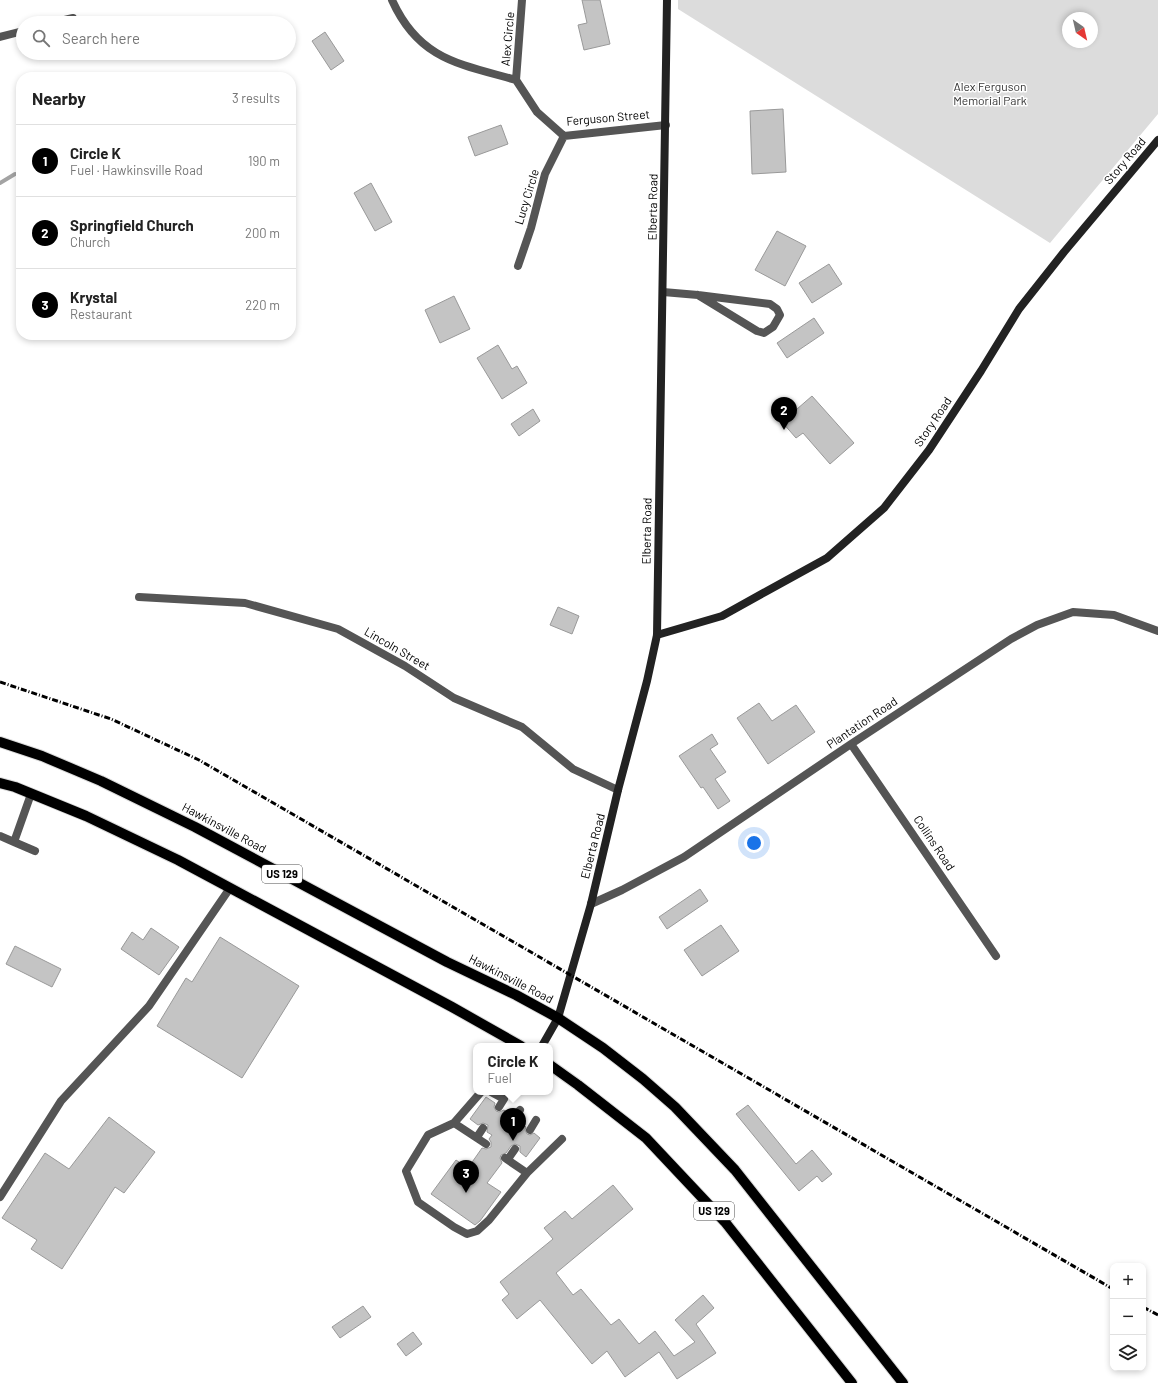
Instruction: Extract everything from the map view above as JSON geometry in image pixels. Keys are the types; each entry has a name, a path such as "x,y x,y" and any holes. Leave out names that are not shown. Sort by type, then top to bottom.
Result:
{"main road":[{"name":"Hawkinsville Road","path":"0,742 42,756 115,787 195,827 447,962 516,995 558,1018"},
{"path":"0,783 86,816 178,860 445,1003 516,1043"},
{"name":"US 129","path":"558,1018 603,1048 675,1106 736,1170 903,1383"},
{"name":"US 129","path":"553,1067 646,1138 725,1222 847,1381"}],"street":[{"path":"392,0 412,34 433,51 452,62 516,80"},
{"name":"Alex Circle","path":"516,80 522,0"},
{"name":"Elberta Road","path":"544,1043 558,1018 591,904 618,790 647,681 657,635 667,0"},
{"path":"0,37 16,33"},
{"name":"Ferguson Street","path":"516,80 537,112 564,136 666,125"},
{"name":"Lucy Circle","path":"518,266 545,174 564,136"},
{"name":"Story Road","path":"657,635 722,616 827,558 884,508 929,450 981,371 1019,309 1064,252 1158,140"},
{"path":"663,292 698,295 770,304 777,309 780,315 774,327 764,333 757,331 698,295"},
{"name":"Lincoln Street","path":"139,596 245,603 338,628 405,666 454,698 522,727 573,769 618,790"},
{"name":"Plantation Road","path":"591,904 622,890 684,857 1011,639 1037,625 1073,612 1114,615 1158,631"},
{"name":"Collins Road","path":"852,744 996,956"},
{"path":"14,842 31,794"},
{"path":"0,836 35,851"},
{"path":"0,1197 61,1101 149,1006 230,888"},
{"path":"478,1095 454,1123 428,1135 406,1171 418,1202 454,1227 468,1234 477,1231 489,1220 527,1173 562,1139"},
{"path":"497,1095 504,1099 499,1106"},
{"path":"514,1118 520,1110"},
{"path":"530,1130 536,1120"},
{"path":"454,1123 486,1144"},
{"path":"477,1137 483,1128"},
{"path":"516,1149 507,1158 527,1173"}],"green space":[{"name":"Alex Ferguson Memorial Park","path":"678,0 1158,0 1158,114 1050,243 678,9"}],"building":[{"path":"582,0 600,0 610,44 584,50 578,25 587,23"},
{"path":"325,32 344,61 331,70 312,41"},
{"path":"783,109 786,172 752,174 750,111"},
{"path":"501,125 508,144 475,156 468,137"},
{"path":"371,183 392,222 375,231 354,193"},
{"path":"777,231 806,246 785,286 755,270"},
{"path":"829,264 842,284 812,303 799,283"},
{"path":"454,296 470,329 440,343 425,310"},
{"path":"814,318 824,333 787,358 777,343"},
{"path":"498,345 512,369 517,366 527,383 502,399 477,358"},
{"path":"812,396 854,443 830,464 803,433 796,438 782,422"},
{"path":"533,409 540,421 519,436 511,424"},
{"path":"558,607 579,616 572,634 550,625"},
{"path":"759,703 772,721 796,705 815,732 768,764 737,718"},
{"path":"712,734 718,744 710,749 726,772 715,779 730,801 718,809 703,787 701,788 679,756"},
{"path":"700,889 708,901 667,929 659,917"},
{"path":"721,925 739,951 702,976 684,950"},
{"path":"151,928 179,947 159,975 121,949 132,932 143,940"},
{"path":"220,937 299,986 242,1078 157,1026 186,978 192,982"},
{"path":"15,946 61,969 52,987 6,964"},
{"path":"486,1097 495,1103 494,1107 496,1111 499,1112 504,1110 510,1115 510,1122 514,1123 518,1121 526,1127 525,1130 527,1134 530,1135 534,1133 540,1138 526,1157 520,1152 520,1146 515,1144 511,1146 506,1153 501,1155 500,1158 502,1163 487,1183 501,1192 480,1221 475,1225 431,1194 456,1160 468,1168 482,1148 486,1149 491,1147 491,1142 489,1139 492,1135 487,1132 488,1125 483,1123 478,1125 470,1119"},
{"path":"748,1105 796,1164 812,1150 832,1174 822,1182 817,1176 799,1191 736,1114"},
{"path":"109,1117 155,1152 124,1193 115,1187 62,1269 31,1249 37,1240 2,1218 45,1153 69,1169"},
{"path":"613,1185 633,1209 556,1273 573,1295 581,1289 611,1325 619,1319 639,1344 655,1331 674,1356 695,1342 675,1320 703,1295 714,1308 696,1324 716,1353 677,1379 659,1352 625,1377 607,1351 592,1364 540,1300 517,1319 502,1300 509,1294 500,1282 553,1239 544,1228 565,1211 572,1219"},
{"path":"363,1306 371,1317 340,1338 332,1327"},
{"path":"413,1332 422,1344 406,1356 397,1344"}],"waterway":[{"path":"0,183 15,174"}],"railway":[{"path":"0,682 111,719 199,760 1110,1287"},
{"path":"1146,1309 1158,1315"}],"place":[{"name":"Springfield Church","path":"784,430"},
{"name":"Circle K","path":"513,1141"},
{"name":"Krystal","path":"466,1193"}]}
